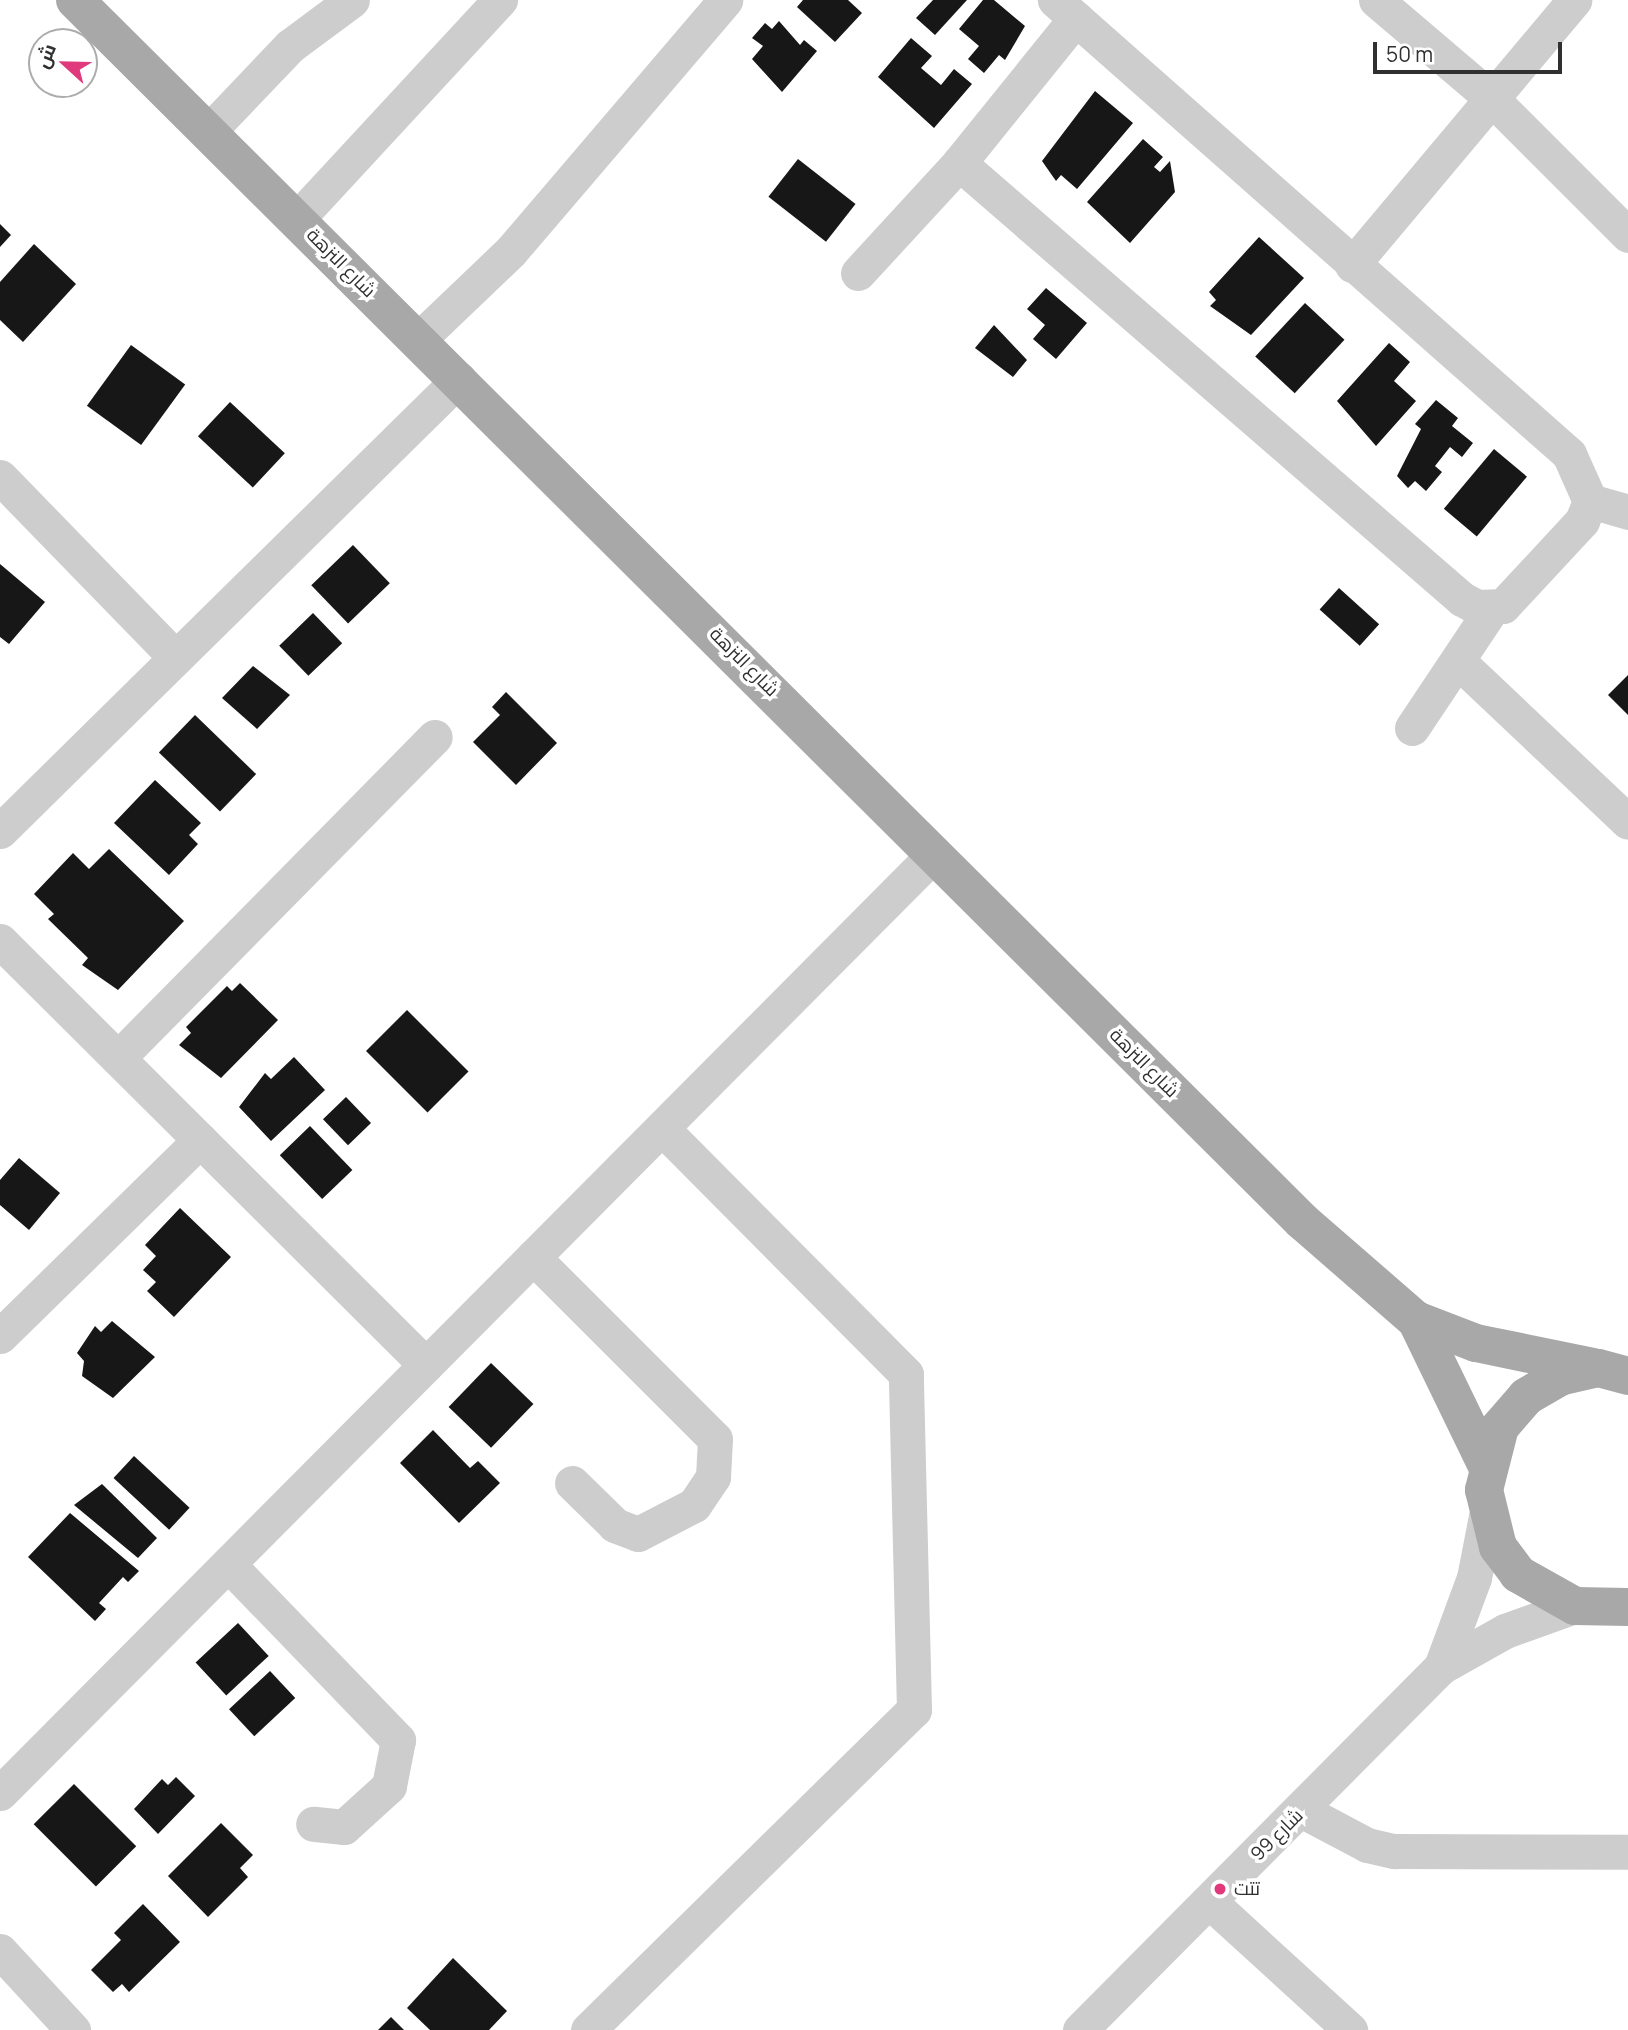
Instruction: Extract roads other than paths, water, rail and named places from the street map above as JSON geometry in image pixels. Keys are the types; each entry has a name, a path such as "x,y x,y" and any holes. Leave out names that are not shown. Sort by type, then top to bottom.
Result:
{"main road":[{"name":"شارع النزهة","path":"75,0 419,339 1302,1221 1416,1320 1476,1343 1613,1372"},
{"name":"شارع النزهة","path":"1416,1320 1486,1464"},
{"path":"1613,1372 1560,1377 1526,1397 1500,1427 1486,1464 1486,1516 1518,1574 1575,1606 1628,1608"}],"street":[{"path":"208,132 290,46 352,0"},
{"path":"297,219 500,0"},
{"path":"419,339 511,251 725,0"},
{"path":"1376,0 1490,97 1628,235"},
{"path":"1352,265 1490,97 1574,0"},
{"path":"858,273 959,163 1066,9 1352,265 1569,454 1590,501 1628,512"},
{"path":"959,163 1462,600 1492,608 1503,606 1571,534 1590,501"},
{"path":"0,831 459,379"},
{"path":"0,477 176,658"},
{"path":"1412,728 1461,663 1492,608"},
{"path":"1461,663 1628,822"},
{"path":"118,1058 435,737"},
{"path":"0,1793 933,855"},
{"path":"0,941 426,1365"},
{"path":"588,2030 914,1710 906,1374 662,1128"},
{"path":"0,1336 200,1140"},
{"path":"533,1257 715,1439 713,1477 694,1505 638,1534 615,1525 572,1483"},
{"name":"شارع 99","path":"1441,1667 1474,1578 1486,1516"},
{"path":"228,1564 398,1740 389,1786 344,1827 313,1824"},
{"name":"شارع 99","path":"1080,2030 1441,1667 1505,1631 1575,1606"},
{"path":"1301,1810 1367,1846 1394,1851 1628,1852"},
{"path":"1210,1902 1350,2030"},
{"path":"0,1951 73,2030"}],"place":[{"name":"تتت","path":"1220,1889"}]}
